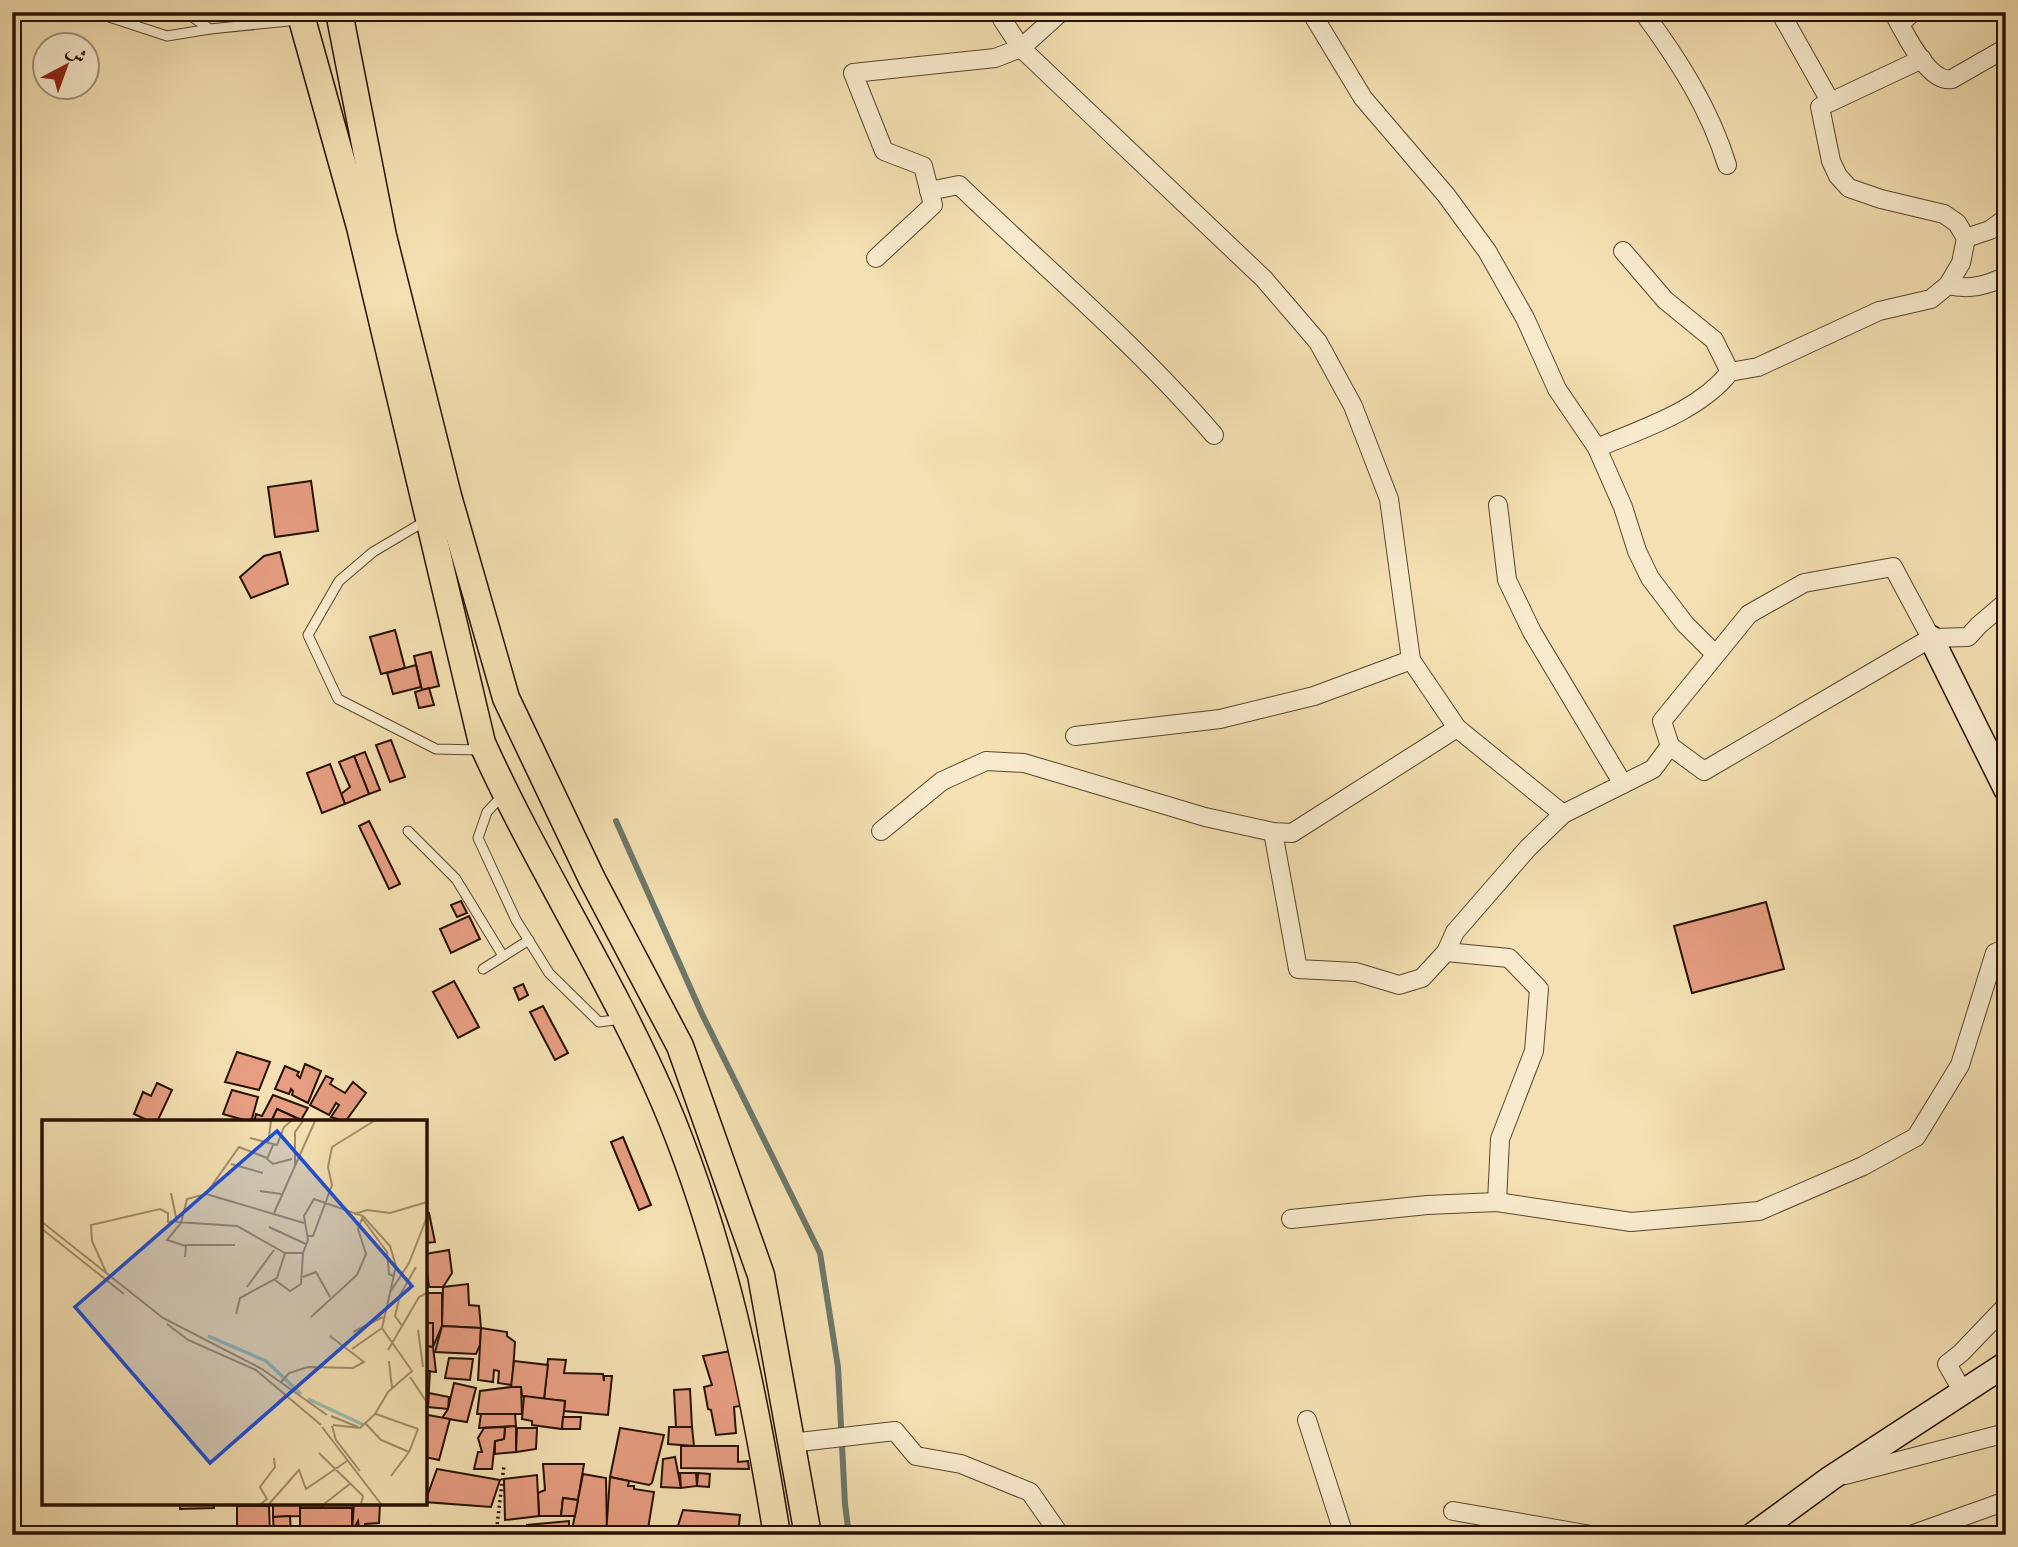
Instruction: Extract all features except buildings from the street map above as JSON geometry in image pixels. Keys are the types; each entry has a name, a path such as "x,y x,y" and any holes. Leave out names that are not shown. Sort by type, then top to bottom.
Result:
{"main road":[{"path":"339,12 383,236 448,496 506,698 592,879 680,1046 761,1275 808,1535"},
{"path":"300,16 360,227 485,750 624,1019 663,1100 694,1178 719,1253 759,1424 777,1535"}],"street":[{"path":"344,47 348,12"},
{"path":"1003,12 1002,19 1021,48 1255,270 1318,342 1353,406 1389,499 1411,660 1457,728 1563,814"},
{"path":"876,258 933,205 923,166 884,151 853,73 995,58 1021,48 1061,12"},
{"path":"1311,12 1363,98 1446,195 1487,251 1525,318 1557,389 1597,448 1650,578 1685,624 1715,654"},
{"path":"1643,12 1689,79 1718,135 1727,165"},
{"path":"1780,12 1830,101"},
{"path":"1902,16 1922,59 1933,74 1946,80 2006,48"},
{"path":"1597,448 1679,412 1720,385 1730,372 1758,367 1879,311 1931,299 1948,285 1961,264 1966,237 1957,223 1944,214 1881,199 1849,188 1838,176 1831,161 1820,107 1922,59"},
{"path":"929,191 959,185 1101,316 1187,403 1214,435"},
{"path":"1966,237 1990,230 2006,218"},
{"path":"1623,251 1665,300 1714,340 1730,372"},
{"path":"1948,285 1964,289 1991,284 2006,276"},
{"path":"1498,505 1507,580 1532,632 1623,784"},
{"path":"2006,602 1968,637 1931,638 1704,771 1670,746 1662,721 1749,614 1804,583 1893,567 1931,638 2006,789"},
{"path":"1075,736 1220,719 1314,696 1411,660"},
{"path":"881,831 942,781 986,761 1024,763 1178,809 1273,832 1292,833 1457,728"},
{"path":"1273,832 1298,969 1356,972 1399,985 1422,978 1446,952 1455,932 1528,848 1563,814 1653,769 1670,746"},
{"path":"1291,1219 1427,1205 1497,1202 1631,1222 1759,1211 1863,1166 1916,1137 1960,1065 1995,953 2006,948"},
{"path":"1446,952 1509,958 1539,989 1534,1051 1500,1139 1497,1202"},
{"path":"1963,1392 1947,1364 2006,1306"},
{"path":"1753,1535 1832,1479 2006,1364"},
{"path":"1307,1420 1344,1535"},
{"path":"791,1443 895,1430 916,1456 961,1464 1030,1492 1060,1535"},
{"path":"1832,1479 2006,1433"},
{"path":"1911,1535 2006,1500"},
{"path":"1454,1511 1591,1535"}],"lane":[{"path":"94,12 167,36 300,16"},
{"path":"185,12 210,29"},
{"path":"429,519 373,552 339,581 308,635 338,699 436,749 485,750"},
{"path":"505,793 487,812 478,838 516,919 549,973 599,1022 624,1019"},
{"path":"408,831 456,879 503,956"},
{"path":"483,969 529,940"}],"path":[{"path":"496,1535 504,1465"}],"waterway":[{"path":"616,821 702,1014 820,1253 838,1367 849,1535"}]}
